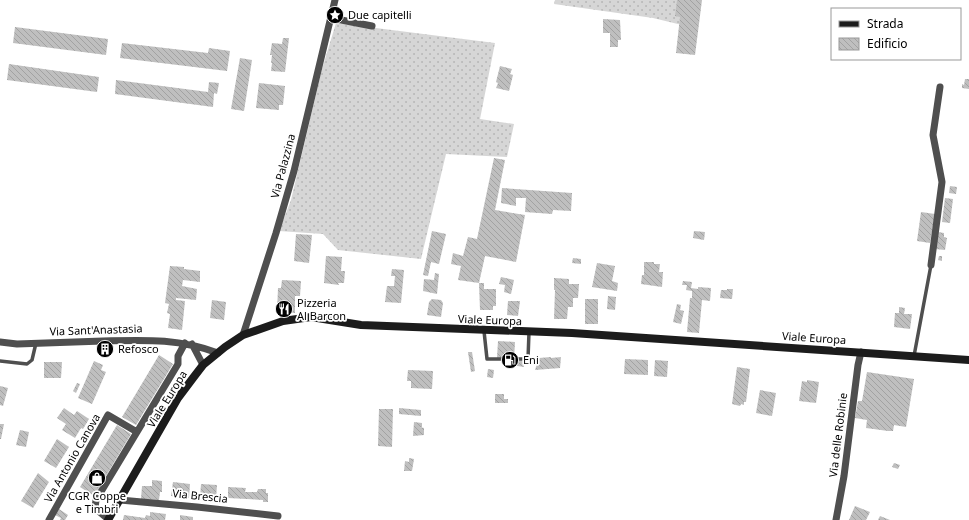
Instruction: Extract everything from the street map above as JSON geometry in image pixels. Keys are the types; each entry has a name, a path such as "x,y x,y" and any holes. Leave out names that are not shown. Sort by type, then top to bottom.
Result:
{"main road":[{"name":"Viale Europa","path":"108,519 178,398 204,365 243,335 283,321 311,317 361,325 642,338 969,360"}],"street":[{"name":"Via Palazzina","path":"243,335 276,233 294,171 335,0"},
{"path":"331,18 372,26"},
{"path":"931,265 942,182 933,135 940,87"},
{"name":"Via Sant'Anastasia","path":"0,342 36,343 152,340 188,343 218,353"},
{"path":"188,343 204,365"},
{"name":"Viale Europa","path":"108,519 95,508 96,500 178,364 178,356 188,343"},
{"name":"Via delle Robinie","path":"836,520 844,476 858,365 861,352"},
{"name":"Via Antonio Canova","path":"49,520 108,415 137,432"},
{"name":"Via Brescia","path":"120,500 278,516"}],"lane":[{"path":"914,356 931,265"},
{"path":"484,331 487,359 528,359 528,332"},
{"path":"0,361 27,364 32,360 36,343"}],"shaded area":[{"path":"555,0 684,0 682,25 653,18 554,4"},
{"path":"336,23 495,43 480,119 514,124 507,157 446,154 421,259 338,250 323,234 279,231 291,200 322,69"}],"building":[{"path":"677,0 702,0 695,55 676,53 680,17 675,16"},
{"path":"603,19 620,20 621,40 618,40 618,47 610,47 610,33 603,33"},
{"path":"15,27 108,39 106,55 13,43"},
{"path":"283,38 289,38 285,72 271,71 272,55 270,55 272,43 282,44"},
{"path":"122,43 208,53 209,48 230,51 227,71 120,58"},
{"path":"240,58 252,60 244,111 231,109"},
{"path":"9,64 99,77 97,92 7,80"},
{"path":"500,66 512,69 510,74 513,75 509,91 496,88"},
{"path":"965,79 969,79 969,89 962,88 962,84 964,85"},
{"path":"116,80 208,92 209,82 219,83 217,94 214,93 213,107 115,94"},
{"path":"259,83 285,86 283,105 279,105 279,110 256,108"},
{"path":"494,158 505,160 495,210 525,215 516,262 485,256 479,283 458,280 461,266 451,264 453,253 463,256 468,237 477,239"},
{"path":"950,186 957,187 956,194 949,193"},
{"path":"502,188 572,193 571,211 553,210 552,214 525,212 526,198 516,198 516,206 501,203"},
{"path":"945,198 953,199 950,223 942,222"},
{"path":"921,212 935,214 930,243 917,241"},
{"path":"432,231 446,234 439,264 431,262 428,276 423,275"},
{"path":"694,231 705,232 704,240 693,238"},
{"path":"938,232 944,233 944,237 947,238 945,250 935,249"},
{"path":"296,234 312,235 309,263 294,261"},
{"path":"326,256 342,257 341,271 345,271 344,283 338,283 339,285 324,283"},
{"path":"939,256 942,256 942,261 938,260"},
{"path":"573,258 581,259 581,264 572,263"},
{"path":"644,262 654,262 654,264 660,264 659,272 663,272 662,287 641,284 642,275 644,275"},
{"path":"597,263 615,266 612,281 618,283 617,291 592,287"},
{"path":"170,266 184,267 184,269 200,271 200,282 183,280 182,286 197,289 196,300 176,298 176,300 185,301 182,330 168,328 170,314 167,313 169,304 165,303"},
{"path":"392,269 404,270 401,303 385,302 387,286 394,286 395,276 391,276"},
{"path":"435,273 439,274 437,294 423,291 424,279 434,280"},
{"path":"501,277 514,280 511,294 504,292 505,285 499,284"},
{"path":"554,278 569,279 569,284 579,284 578,298 573,298 573,307 568,307 567,319 554,319"},
{"path":"282,280 301,281 300,296 295,296 295,313 277,312 278,288 281,288"},
{"path":"683,281 692,282 691,288 711,288 710,301 702,300 699,333 687,332 692,291 686,290 687,285 682,285"},
{"path":"479,283 484,283 484,289 496,289 496,306 493,306 493,310 480,310"},
{"path":"733,289 732,299 720,298 721,290"},
{"path":"608,296 616,297 615,310 607,309"},
{"path":"432,299 441,300 443,303 441,317 427,315 429,302"},
{"path":"585,299 598,299 598,324 585,324"},
{"path":"212,300 226,302 224,320 210,318"},
{"path":"508,301 520,301 518,316 507,315"},
{"path":"677,304 681,305 680,310 684,311 681,324 673,322"},
{"path":"899,307 905,308 904,314 912,314 910,329 894,327 895,313 899,313"},
{"path":"498,341 515,342 514,360 497,358"},
{"path":"468,352 472,352 475,371 471,372"},
{"path":"159,355 173,364 136,425 122,417"},
{"path":"561,357 560,368 535,370 539,358"},
{"path":"625,359 648,360 648,375 624,374"},
{"path":"511,360 524,361 524,367 511,365"},
{"path":"655,360 668,361 667,377 654,376"},
{"path":"94,361 103,365 101,370 106,372 92,404 78,398"},
{"path":"44,362 62,362 61,378 44,378"},
{"path":"737,367 750,369 746,402 744,402 744,405 741,404 740,406 732,404"},
{"path":"488,369 494,370 493,378 487,377"},
{"path":"408,370 433,371 432,389 411,388 411,381 407,381"},
{"path":"867,372 914,379 906,427 894,425 893,431 866,428 867,420 855,418 858,401 862,401"},
{"path":"807,380 819,382 816,403 799,401 802,381 807,382"},
{"path":"77,383 80,384 76,393 73,391"},
{"path":"0,386 8,388 3,406 0,405"},
{"path":"760,390 776,393 772,416 756,413"},
{"path":"495,394 504,394 504,399 508,399 508,403 495,403"},
{"path":"64,408 74,415 77,411 89,419 75,438 62,430 66,424 57,418"},
{"path":"399,408 421,410 421,416 399,414"},
{"path":"379,409 393,409 392,447 378,446"},
{"path":"414,422 422,423 422,427 420,427 424,428 424,435 413,436"},
{"path":"0,424 4,424 1,439 0,439"},
{"path":"117,425 131,434 94,496 80,487"},
{"path":"20,430 29,432 26,447 16,445"},
{"path":"57,439 69,447 56,468 44,461"},
{"path":"409,458 414,459 412,471 404,471 405,461 409,462"},
{"path":"894,463 900,465 898,469 892,467"},
{"path":"38,473 49,482 33,508 21,501"},
{"path":"152,480 162,481 162,492 160,492 159,500 141,499 142,486 152,486"},
{"path":"173,482 190,484 189,498 171,496"},
{"path":"201,484 217,485 216,499 200,498"},
{"path":"228,487 246,488 245,492 257,492 258,489 266,489 266,493 268,493 268,502 263,502 263,500 228,498"},
{"path":"855,506 870,512 866,520 849,520"},
{"path":"59,509 68,515 65,520 60,520 61,518 55,515"},
{"path":"150,512 166,514 165,520 123,520 124,515 145,518 146,515 150,516"},
{"path":"180,515 193,517 193,520 180,520"},
{"path":"880,516 890,520 878,520"}],"place":[{"name":"Due capitelli","path":"335,15"},
{"name":"Pizzeria Al Barcon","path":"284,309"},
{"name":"Refosco","path":"105,349"},
{"name":"Eni","path":"510,360"},
{"name":"CGR Coppe e Timbri","path":"97,478"}]}
